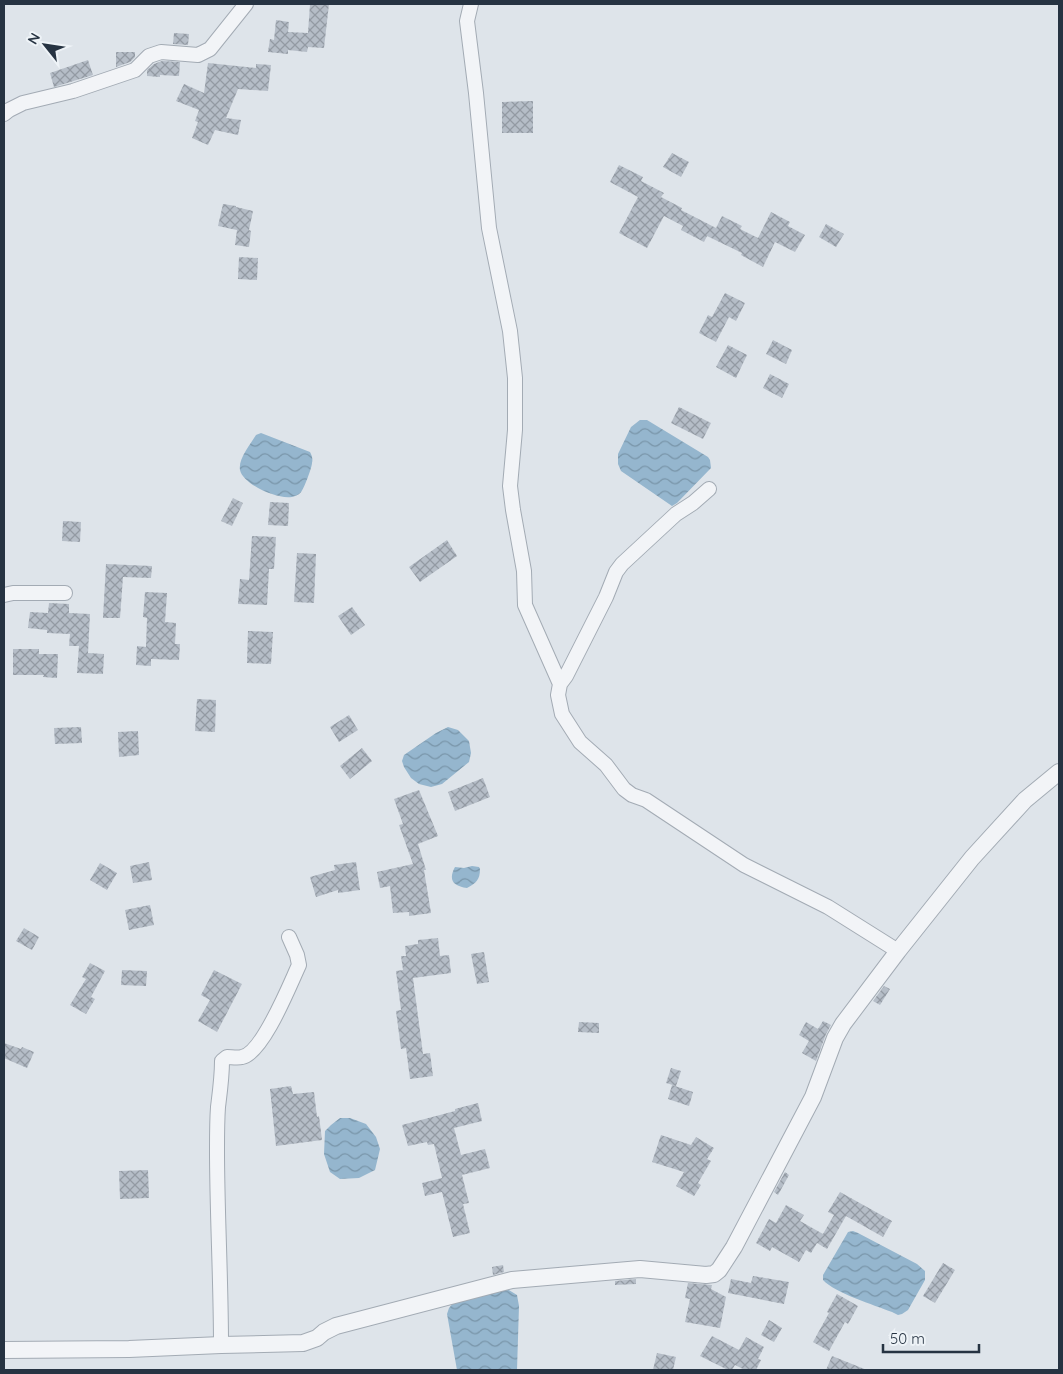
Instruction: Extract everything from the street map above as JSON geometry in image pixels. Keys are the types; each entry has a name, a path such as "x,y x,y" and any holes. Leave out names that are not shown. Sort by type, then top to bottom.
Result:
{"street":[{"path":"4,114 23,103 73,91 135,70 149,56 161,52 198,56 210,49 246,4"},
{"path":"472,4 467,21 489,228 510,331 515,378 515,430 510,486 524,571 525,605 560,684"},
{"path":"709,489 676,514 622,564 616,572 606,597 566,676 560,684 558,695 562,714 580,742 606,765 624,789 632,795 646,800 744,865 828,906 898,951"},
{"path":"4,595 13,593 65,593"},
{"path":"4,1350 129,1349 221,1344 304,1343 317,1338 336,1326 512,1280 640,1269 706,1275 714,1274 719,1270 734,1247 813,1097 835,1038 843,1024 972,858 1026,800 1059,772"},
{"path":"221,1344 217,1147 222,1061 227,1057 243,1057 252,1051 268,1030 299,965 289,937"}],"water":[{"path":"640,420 647,420 710,460 711,468 672,506 621,471 618,464 618,454 631,427"},
{"path":"261,433 310,452 312,456 311,469 306,483 296,496 281,497 264,491 243,476 240,470 241,461 256,435"},
{"path":"448,727 458,730 469,741 471,753 469,762 442,784 431,787 419,784 411,778 404,767 402,761 404,755"},
{"path":"455,867 464,868 479,867 480,869 475,883 467,888 458,886 453,882 452,875"},
{"path":"340,1118 350,1118 366,1124 376,1137 380,1149 375,1170 359,1178 340,1179 330,1172 324,1154 325,1131"},
{"path":"853,1231 917,1264 925,1271 925,1280 908,1310 902,1314 898,1315 836,1290 823,1280 823,1275 848,1232"},
{"path":"507,1289 517,1295 519,1306 517,1370 457,1370 447,1314 449,1308 455,1301"}],"building":[{"path":"310,4 329,4 324,48 308,47 307,52 288,50 288,54 268,52 270,39 274,40 276,20 289,22 288,32 308,33"},
{"path":"174,33 189,34 188,45 173,44"},
{"path":"116,52 135,52 135,57 130,62 116,67"},
{"path":"88,60 93,75 54,87 50,73"},
{"path":"162,61 180,62 179,76 147,76 147,70 154,64"},
{"path":"208,63 256,68 256,64 271,65 268,91 238,89 226,118 241,120 238,135 215,130 208,145 192,138 198,122 195,121 199,110 176,101 184,84 204,93"},
{"path":"533,101 533,133 502,133 502,102"},
{"path":"672,153 689,162 681,177 663,167"},
{"path":"619,165 643,177 641,181 664,193 661,197 682,208 681,210 716,228 722,216 742,226 740,229 758,238 771,212 790,222 788,226 805,235 795,252 775,242 763,267 741,255 742,253 707,236 704,242 681,230 683,226 664,216 647,248 619,233 638,197 610,182"},
{"path":"223,204 253,211 249,230 251,231 249,247 235,245 237,230 218,226"},
{"path":"826,224 844,234 836,247 819,237"},
{"path":"239,257 258,258 257,280 238,279"},
{"path":"725,293 745,303 736,321 729,317 716,342 699,333 708,315 712,317"},
{"path":"773,340 792,350 786,364 766,354"},
{"path":"728,345 747,355 736,378 716,367"},
{"path":"770,374 789,384 782,398 763,388"},
{"path":"679,407 711,423 703,439 671,423"},
{"path":"233,498 243,503 232,526 221,521"},
{"path":"270,502 289,503 288,526 268,525"},
{"path":"63,521 81,522 80,542 62,541"},
{"path":"252,536 276,537 274,569 269,569 267,605 238,604 240,579 249,580"},
{"path":"447,540 457,556 420,582 409,567"},
{"path":"297,553 316,554 314,603 294,602"},
{"path":"106,564 152,566 151,578 123,577 120,618 103,618"},
{"path":"145,592 167,593 165,622 176,623 175,644 180,644 179,660 151,659 151,666 136,665 137,646 146,647 147,618 143,617"},
{"path":"49,603 69,604 69,613 90,614 88,653 104,654 103,674 77,673 79,646 69,646 70,634 47,633 47,630 28,628 30,612 48,613"},
{"path":"352,607 365,625 351,635 338,616"},
{"path":"248,631 273,632 271,664 247,663"},
{"path":"13,649 39,649 39,654 58,654 57,678 43,677 44,675 13,675"},
{"path":"197,699 216,700 215,732 195,731"},
{"path":"349,715 358,730 339,742 330,727"},
{"path":"81,727 82,743 55,744 54,728"},
{"path":"138,731 139,755 119,757 118,732"},
{"path":"362,748 372,761 350,779 340,766"},
{"path":"483,778 490,797 455,811 448,792"},
{"path":"419,790 438,836 418,844 426,870 424,870 431,913 409,916 409,912 393,913 390,886 380,888 377,872 413,864 399,825 403,824 394,799"},
{"path":"149,862 152,880 133,883 130,866"},
{"path":"356,862 360,890 338,893 338,890 316,897 310,877 335,870 334,865"},
{"path":"100,863 117,873 107,890 90,880"},
{"path":"150,905 154,925 129,930 125,910"},
{"path":"24,928 39,937 32,950 16,941"},
{"path":"438,938 440,956 449,955 451,973 413,978 423,1054 430,1053 433,1076 410,1079 406,1048 401,1049 396,1011 401,1010 396,971 403,970 401,956 406,956 405,946 418,944 418,940"},
{"path":"484,952 489,982 477,984 471,954"},
{"path":"90,963 105,971 91,997 95,999 86,1014 70,1005 86,979 82,977"},
{"path":"122,970 147,971 146,986 121,985"},
{"path":"214,970 242,984 217,1032 198,1021 210,1000 201,995"},
{"path":"884,986 890,989 880,1005 873,1001"},
{"path":"823,1021 831,1025 816,1061 802,1053 809,1041 799,1035 806,1022 818,1029"},
{"path":"579,1022 599,1023 599,1033 578,1032"},
{"path":"4,1043 34,1052 27,1068 4,1058"},
{"path":"671,1068 681,1071 676,1086 666,1083"},
{"path":"672,1085 693,1092 689,1106 668,1099"},
{"path":"291,1086 293,1094 314,1092 322,1140 276,1146 270,1089"},
{"path":"478,1103 482,1121 454,1128 461,1155 485,1149 490,1168 462,1175 469,1203 463,1204 470,1233 453,1237 442,1192 425,1196 422,1183 442,1178 434,1144 428,1145 427,1142 408,1146 402,1125"},
{"path":"661,1135 691,1145 696,1137 714,1148 707,1159 711,1161 698,1183 701,1185 694,1196 676,1186 684,1172 652,1162"},
{"path":"148,1170 149,1198 120,1199 119,1171"},
{"path":"785,1172 789,1175 778,1195 774,1192"},
{"path":"840,1192 892,1221 883,1237 846,1216 827,1249 817,1243 811,1253 806,1250 799,1262 772,1247 770,1251 756,1243 769,1219 776,1223 786,1205 804,1215 800,1221 823,1234 834,1215 828,1212"},
{"path":"943,1263 955,1270 935,1303 923,1296"},
{"path":"503,1265 504,1272 493,1275 492,1267"},
{"path":"753,1276 789,1282 784,1304 728,1293 731,1279 751,1283"},
{"path":"636,1279 636,1284 615,1285 615,1281"},
{"path":"688,1283 712,1285 711,1289 726,1297 720,1328 685,1322 690,1299 685,1298"},
{"path":"837,1294 858,1306 848,1324 845,1322 829,1351 813,1342"},
{"path":"769,1320 782,1328 774,1342 761,1335"},
{"path":"712,1336 739,1350 746,1337 764,1347 758,1359 761,1360 756,1370 745,1370 735,1365 732,1370 728,1370 700,1356"},
{"path":"657,1353 676,1357 673,1370 653,1370"},
{"path":"832,1356 867,1370 826,1370"}]}
